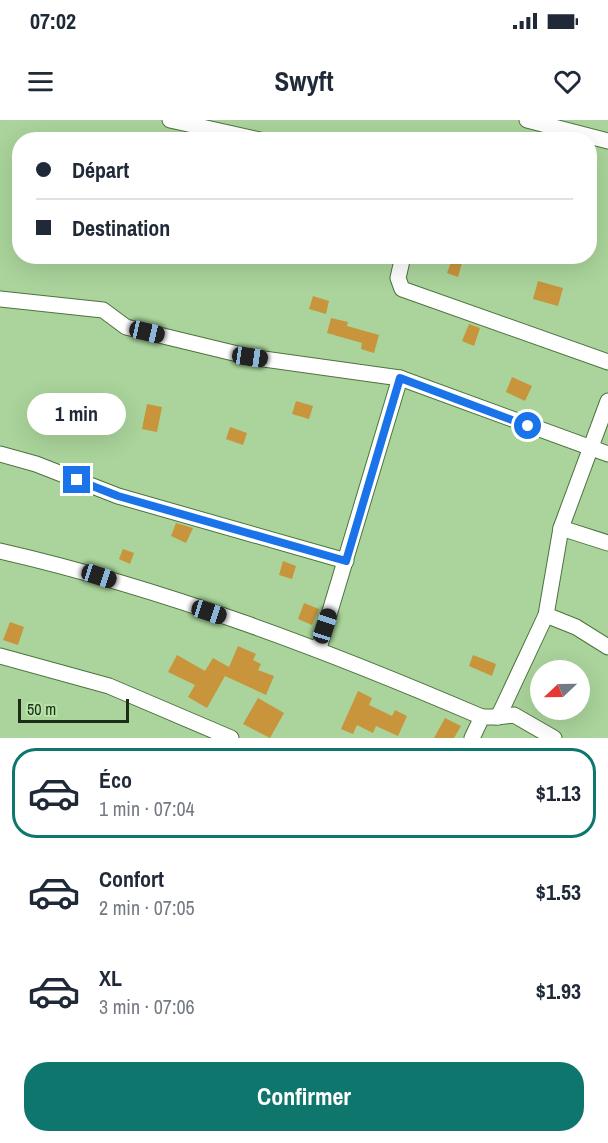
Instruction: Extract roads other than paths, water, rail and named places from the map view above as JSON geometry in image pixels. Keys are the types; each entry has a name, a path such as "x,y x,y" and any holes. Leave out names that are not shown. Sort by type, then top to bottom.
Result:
{"street":[{"path":"170,120 224,132"},
{"path":"527,120 573,132"},
{"path":"401,264 398,278 402,289 608,362"},
{"path":"0,299 103,310 126,327 250,357 400,378 591,450 608,454"},
{"path":"319,648 400,378"},
{"path":"472,738 511,693 546,615 561,528 608,401"},
{"path":"0,454 36,464 118,496 346,561"},
{"path":"561,528 608,543"},
{"path":"0,551 77,568 319,648 489,717 514,715 554,738"},
{"path":"546,615 576,627 608,647"},
{"path":"0,656 109,686 231,738"}]}
